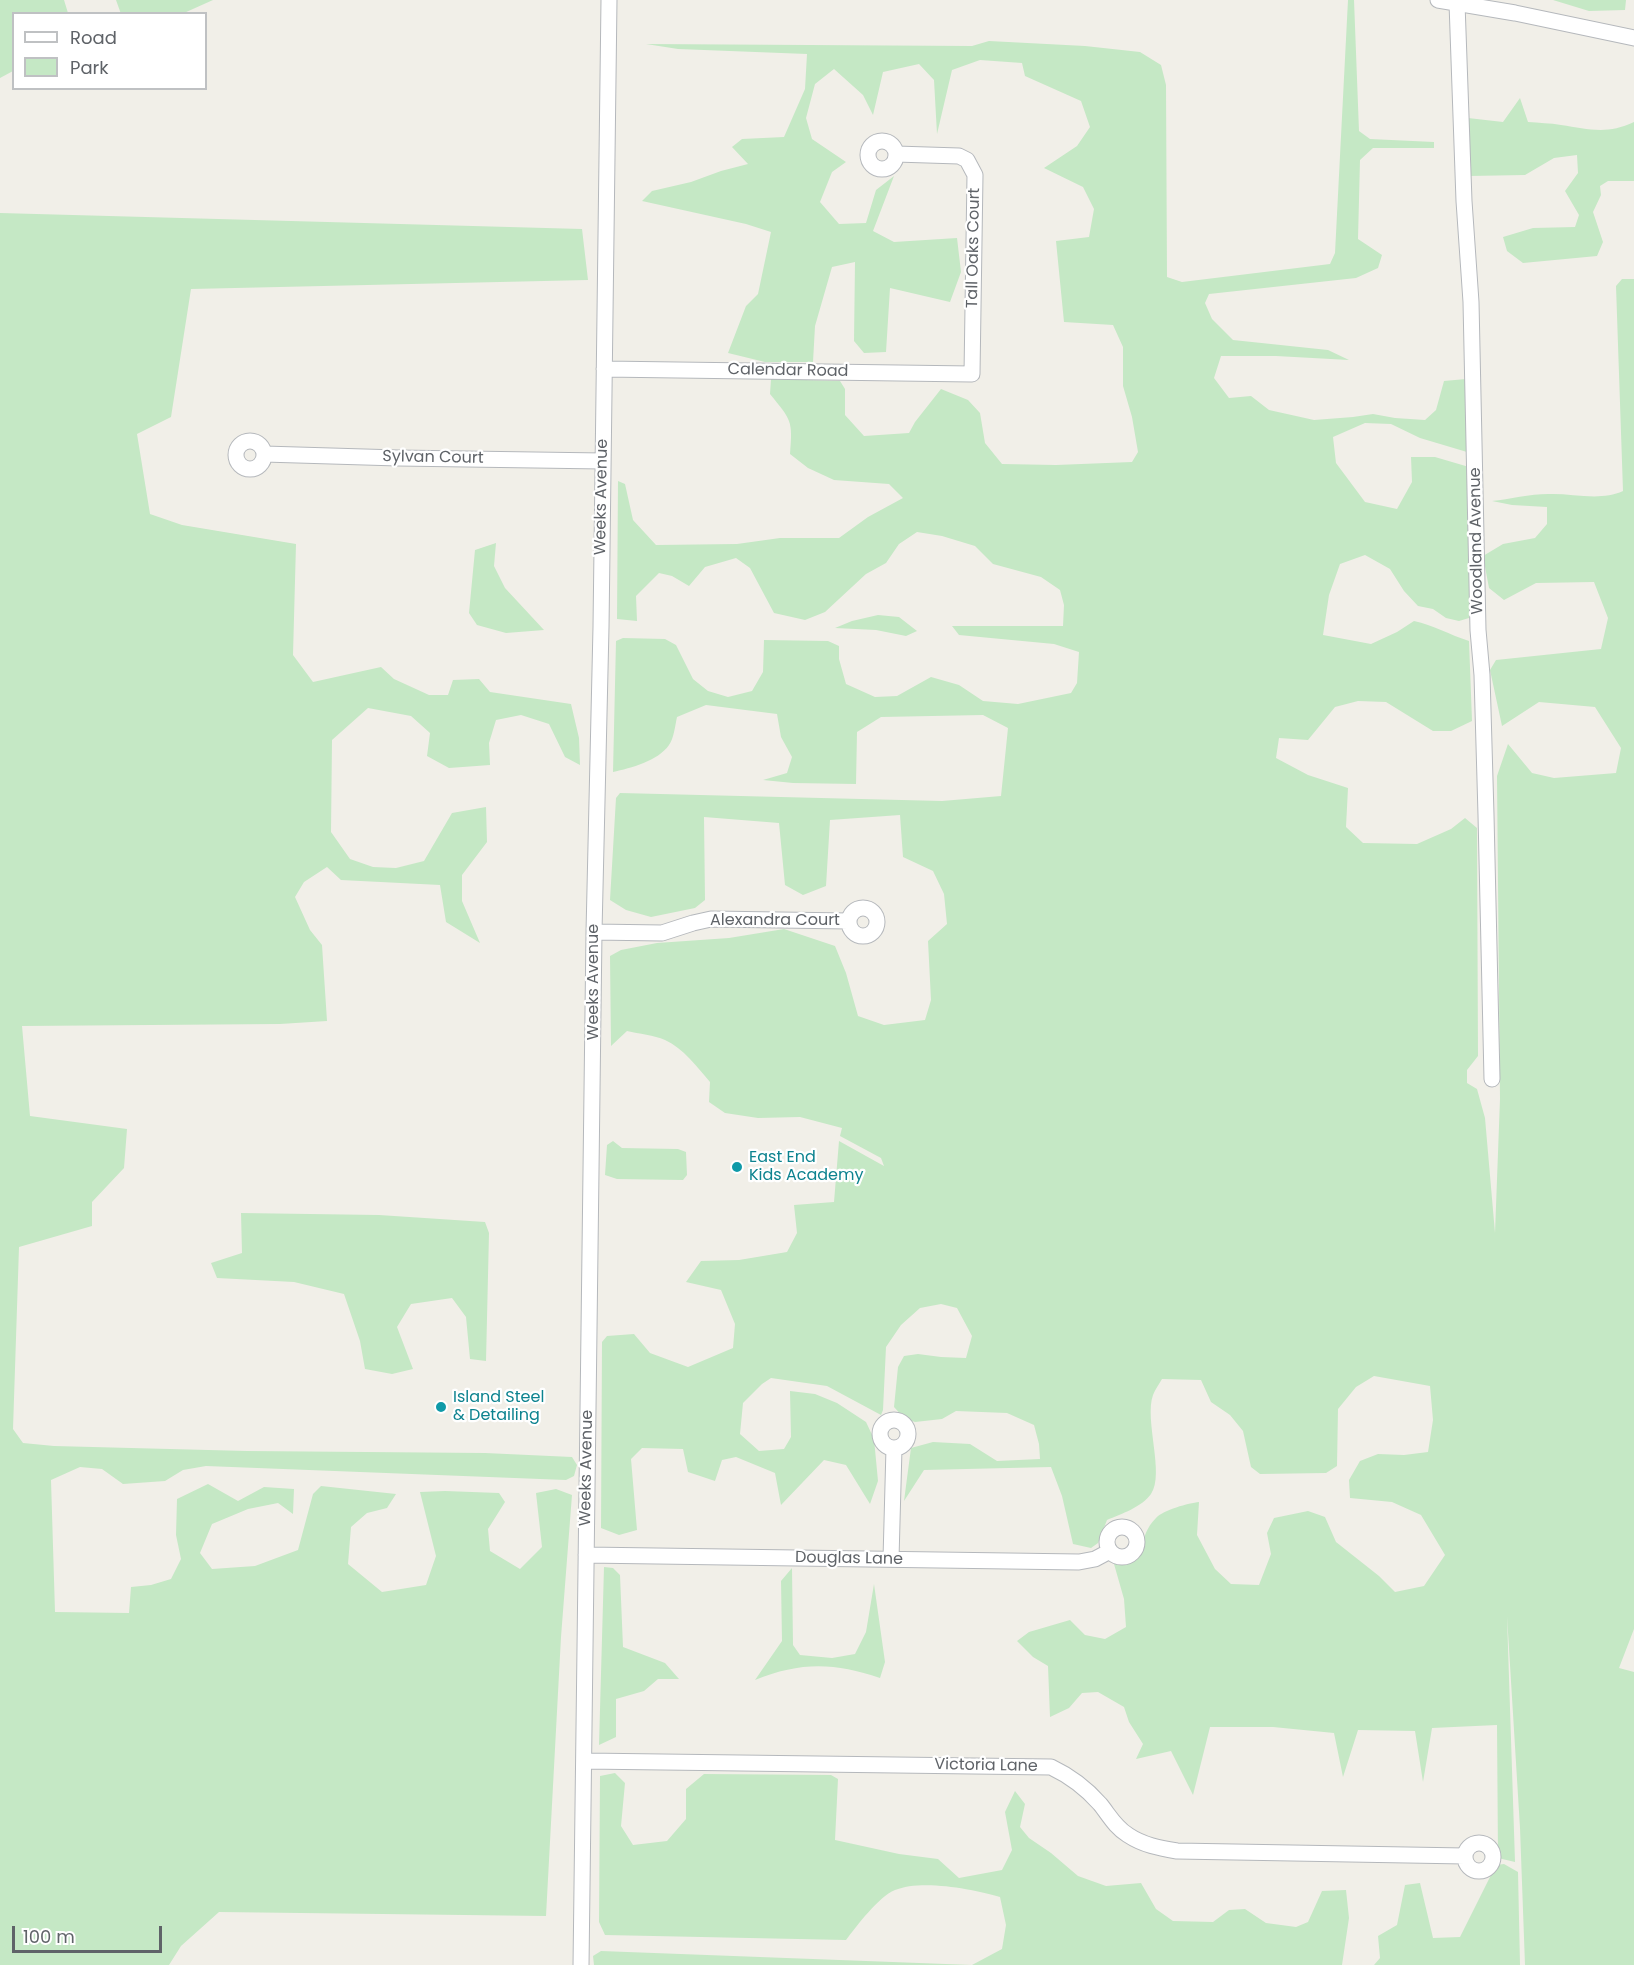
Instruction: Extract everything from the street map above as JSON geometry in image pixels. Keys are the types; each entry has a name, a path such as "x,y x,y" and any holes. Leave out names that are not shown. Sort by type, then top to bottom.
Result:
{"street":[{"name":"Weeks Avenue","path":"581,1965 609,0"},
{"path":"1438,0 1515,13 1634,38"},
{"name":"Woodland Avenue","path":"1457,3 1464,201 1471,302 1478,630 1482,675 1492,1079"},
{"name":"Tall Oaks Court","path":"896,154 959,156 967,160 975,175 972,374"},
{"name":"Calendar Road","path":"604,369 972,374"},
{"name":"Sylvan Court","path":"264,454 603,460"},
{"name":"Alexandra Court","path":"594,932 662,933 711,919 849,921"},
{"path":"891,1559 894,1448"},
{"name":"Douglas Lane","path":"586,1555 1079,1562 1095,1559 1110,1551"},
{"name":"Victoria Lane","path":"585,1761 1051,1767 1068,1775 1089,1793 1119,1828 1151,1847 1177,1851 1465,1856"}],"green space":[{"path":"0,0 64,0 68,12 12,12 12,72 0,78"},
{"path":"116,0 213,0 186,12 120,12"},
{"path":"1348,0 1354,0 1359,131 1370,139 1434,142 1434,148 1373,148 1360,160 1358,239 1382,255 1378,268 1356,278 1209,294 1205,303 1212,319 1233,340 1328,350 1349,360 1221,356 1214,378 1229,398 1251,396 1269,410 1314,420 1373,414 1425,420 1436,410 1444,381 1466,379 1467,452 1420,438 1391,424 1365,423 1333,437 1336,463 1365,502 1397,509 1412,482 1411,457 1435,457 1469,467 1469,618 1459,621 1446,618 1433,609 1418,606 1404,591 1390,569 1365,555 1340,564 1329,595 1323,635 1371,644 1414,621 1469,641 1472,721 1451,731 1433,731 1386,702 1358,701 1335,707 1308,740 1279,738 1276,758 1308,775 1348,788 1346,827 1363,843 1417,844 1451,829 1465,818 1477,828 1478,1056 1467,1070 1467,1083 1477,1089 1485,1118 1495,1233 1500,1099 1497,776 1508,744 1532,773 1554,778 1616,773 1621,748 1595,707 1539,702 1502,726 1490,670 1496,660 1601,649 1608,618 1594,582 1536,583 1504,600 1489,588 1483,556 1503,544 1535,538 1547,524 1547,507 1512,505 1492,501 1545,494 1606,496 1623,491 1616,286 1622,279 1634,279 1634,1629 1619,1668 1634,1672 1634,1965 1525,1965 1520,1828 1507,1616 1515,1862 1498,1858 1497,1725 1432,1728 1423,1782 1415,1731 1358,1730 1343,1777 1334,1733 1273,1727 1210,1727 1193,1795 1171,1751 1136,1759 1143,1744 1129,1722 1124,1707 1098,1692 1082,1693 1069,1708 1050,1717 1048,1666 1033,1657 1017,1641 1029,1632 1070,1620 1085,1635 1105,1639 1126,1627 1124,1599 1114,1564 1126,1560 1138,1551 1150,1525 1159,1515 1176,1507 1199,1502 1197,1535 1215,1569 1231,1584 1259,1585 1271,1554 1267,1533 1274,1518 1308,1511 1325,1517 1336,1542 1379,1576 1395,1592 1424,1586 1445,1555 1421,1515 1392,1502 1350,1498 1349,1480 1360,1461 1378,1454 1404,1455 1428,1452 1433,1420 1430,1386 1374,1376 1356,1387 1338,1409 1337,1466 1326,1473 1260,1474 1251,1467 1243,1431 1230,1415 1211,1402 1201,1380 1162,1379 1153,1395 1151,1406 1155,1485 1147,1499 1125,1513 1107,1520 1098,1543 1091,1548 1073,1544 1062,1496 1051,1467 924,1470 904,1501 911,1448 933,1442 970,1444 997,1461 1040,1459 1034,1425 1007,1413 956,1411 942,1419 915,1422 904,1418 894,1407 898,1367 904,1356 918,1354 966,1358 972,1336 957,1308 941,1304 920,1308 901,1325 886,1347 881,1415 827,1386 771,1378 743,1403 740,1434 759,1451 784,1449 791,1437 790,1391 815,1394 837,1403 866,1422 874,1439 878,1481 870,1504 846,1465 824,1460 781,1505 775,1473 736,1457 722,1460 715,1481 688,1472 683,1449 642,1448 631,1459 637,1530 619,1535 601,1528 602,1342 607,1336 634,1334 650,1353 688,1367 733,1348 735,1324 721,1290 686,1282 701,1261 739,1260 787,1252 797,1233 794,1205 834,1202 839,1141 884,1166 881,1158 840,1136 842,1128 800,1117 758,1118 725,1113 709,1102 710,1082 684,1053 665,1040 627,1031 611,1046 610,956 621,950 657,943 729,938 784,929 835,946 846,973 858,1016 884,1025 925,1020 931,1000 928,941 947,924 944,894 933,871 903,857 900,815 830,820 826,886 803,895 785,885 779,823 704,817 705,900 695,908 651,917 626,910 610,900 616,798 620,793 942,801 1001,796 1008,728 983,715 881,717 857,732 856,784 793,783 763,780 787,773 792,757 781,737 777,714 706,705 677,717 671,742 664,751 651,760 613,772 616,641 623,638 665,639 676,645 693,679 708,691 728,697 752,691 763,672 764,640 828,641 839,646 839,659 846,684 875,697 897,696 931,677 959,685 983,701 1018,704 1071,693 1077,683 1079,652 1054,644 959,635 952,626 1063,626 1064,605 1060,590 1041,577 993,564 975,546 942,536 917,532 899,544 886,563 866,574 825,612 805,620 774,613 750,568 736,558 705,567 689,586 672,576 659,573 636,596 637,621 617,619 618,481 625,484 633,520 656,545 737,544 780,538 839,538 868,517 903,498 889,484 834,480 808,468 790,454 791,427 786,415 770,394 771,379 840,381 845,389 845,415 864,436 909,433 941,389 968,400 980,413 985,443 1002,464 1056,465 1132,462 1138,452 1132,417 1123,386 1123,347 1113,325 1064,322 1056,241 1089,237 1094,209 1083,187 1044,168 1077,146 1090,127 1081,101 1025,76 1022,63 980,60 952,70 937,134 934,80 919,64 883,72 873,115 863,95 834,69 815,84 806,118 812,139 846,162 832,172 820,202 839,224 866,223 876,190 894,176 873,231 894,242 957,238 961,272 950,302 890,288 886,352 864,353 854,341 855,262 832,267 815,326 813,362 765,362 728,353 746,306 758,294 771,232 746,224 642,201 652,191 691,182 748,164 732,147 742,139 784,137 805,89 807,54 678,49 646,44 972,46 989,41 1085,46 1140,52 1161,65 1166,85 1167,277 1182,282 1330,264 1335,253"},
{"path":"1553,0 1626,0 1625,10 1589,11"},
{"path":"1520,98 1528,122 1606,130 1634,122 1634,181 1608,181 1600,186 1601,195 1593,212 1603,242 1597,256 1523,263 1507,251 1503,237 1533,228 1575,227 1579,215 1565,191 1578,173 1577,155 1554,158 1525,175 1469,176 1468,118 1503,122"},
{"path":"0,213 582,229 588,280 191,289 171,417 137,434 150,514 182,525 296,544 293,655 313,682 381,667 394,679 429,695 448,695 453,680 479,679 490,692 571,704 579,738 580,765 565,757 549,724 521,715 496,720 489,743 490,765 449,768 427,756 430,733 411,716 368,708 332,740 331,832 350,859 373,867 396,868 424,861 452,813 486,807 487,842 462,875 462,901 480,943 446,922 440,885 341,880 327,867 304,882 295,897 310,930 322,945 327,1021 280,1024 22,1026 30,1116 127,1129 124,1168 92,1202 92,1226 19,1247 13,1429 23,1443 54,1446 247,1451 485,1453 572,1457 577,1465 574,1476 566,1480 206,1466 183,1470 165,1481 123,1484 102,1469 80,1467 51,1480 55,1612 129,1613 131,1587 151,1585 171,1579 181,1559 176,1535 177,1499 208,1484 238,1501 264,1487 294,1489 293,1514 278,1503 248,1509 212,1524 200,1553 212,1569 255,1566 298,1550 313,1494 321,1486 396,1494 387,1508 367,1513 351,1527 348,1564 382,1592 426,1585 436,1556 420,1492 499,1493 505,1502 488,1529 490,1551 520,1569 542,1547 536,1493 556,1489 572,1495 561,1637 546,1916 219,1912 181,1946 169,1965 0,1965"},
{"path":"496,543 494,566 505,588 544,630 506,633 477,625 469,613 475,550"},
{"path":"878,615 899,617 917,631 906,636 876,630 835,628 852,621"},
{"path":"613,1141 622,1148 678,1149 686,1152 687,1175 683,1180 617,1179 605,1175 607,1145"},
{"path":"241,1213 379,1215 485,1222 489,1233 486,1361 470,1359 466,1317 452,1298 411,1304 397,1327 413,1369 392,1374 365,1369 360,1341 344,1294 294,1282 217,1278 211,1263 242,1253"},
{"path":"604,1567 613,1568 620,1575 623,1647 665,1663 679,1679 658,1679 644,1691 616,1699 616,1737 599,1745"},
{"path":"792,1568 793,1645 800,1655 832,1658 855,1654 866,1632 874,1584 885,1662 880,1678 847,1669 817,1666 787,1670 755,1680 782,1641 781,1581"},
{"path":"615,1773 625,1783 621,1826 633,1845 667,1841 686,1819 686,1789 704,1774 831,1775 838,1779 835,1840 899,1854 938,1859 959,1878 1002,1870 1012,1850 1005,1812 1015,1791 1025,1804 1020,1827 1029,1838 1078,1876 1106,1886 1141,1883 1156,1909 1173,1921 1213,1922 1229,1910 1245,1909 1266,1923 1296,1927 1308,1922 1322,1891 1346,1890 1349,1918 1342,1965 972,1965 1002,1949 1006,1925 1000,1897 962,1888 933,1885 906,1887 888,1894 868,1912 846,1940 605,1935 599,1922 600,1776"},
{"path":"1504,1864 1518,1872 1520,1965 1374,1965 1380,1958 1378,1936 1397,1925 1405,1885 1420,1883 1433,1938 1460,1937 1496,1865"},
{"path":"601,1951 972,1965 594,1965 593,1956"}],"place":[{"name":"East End Kids Academy","path":"737,1167"},
{"name":"Island Steel & Detailing","path":"441,1407"}]}
